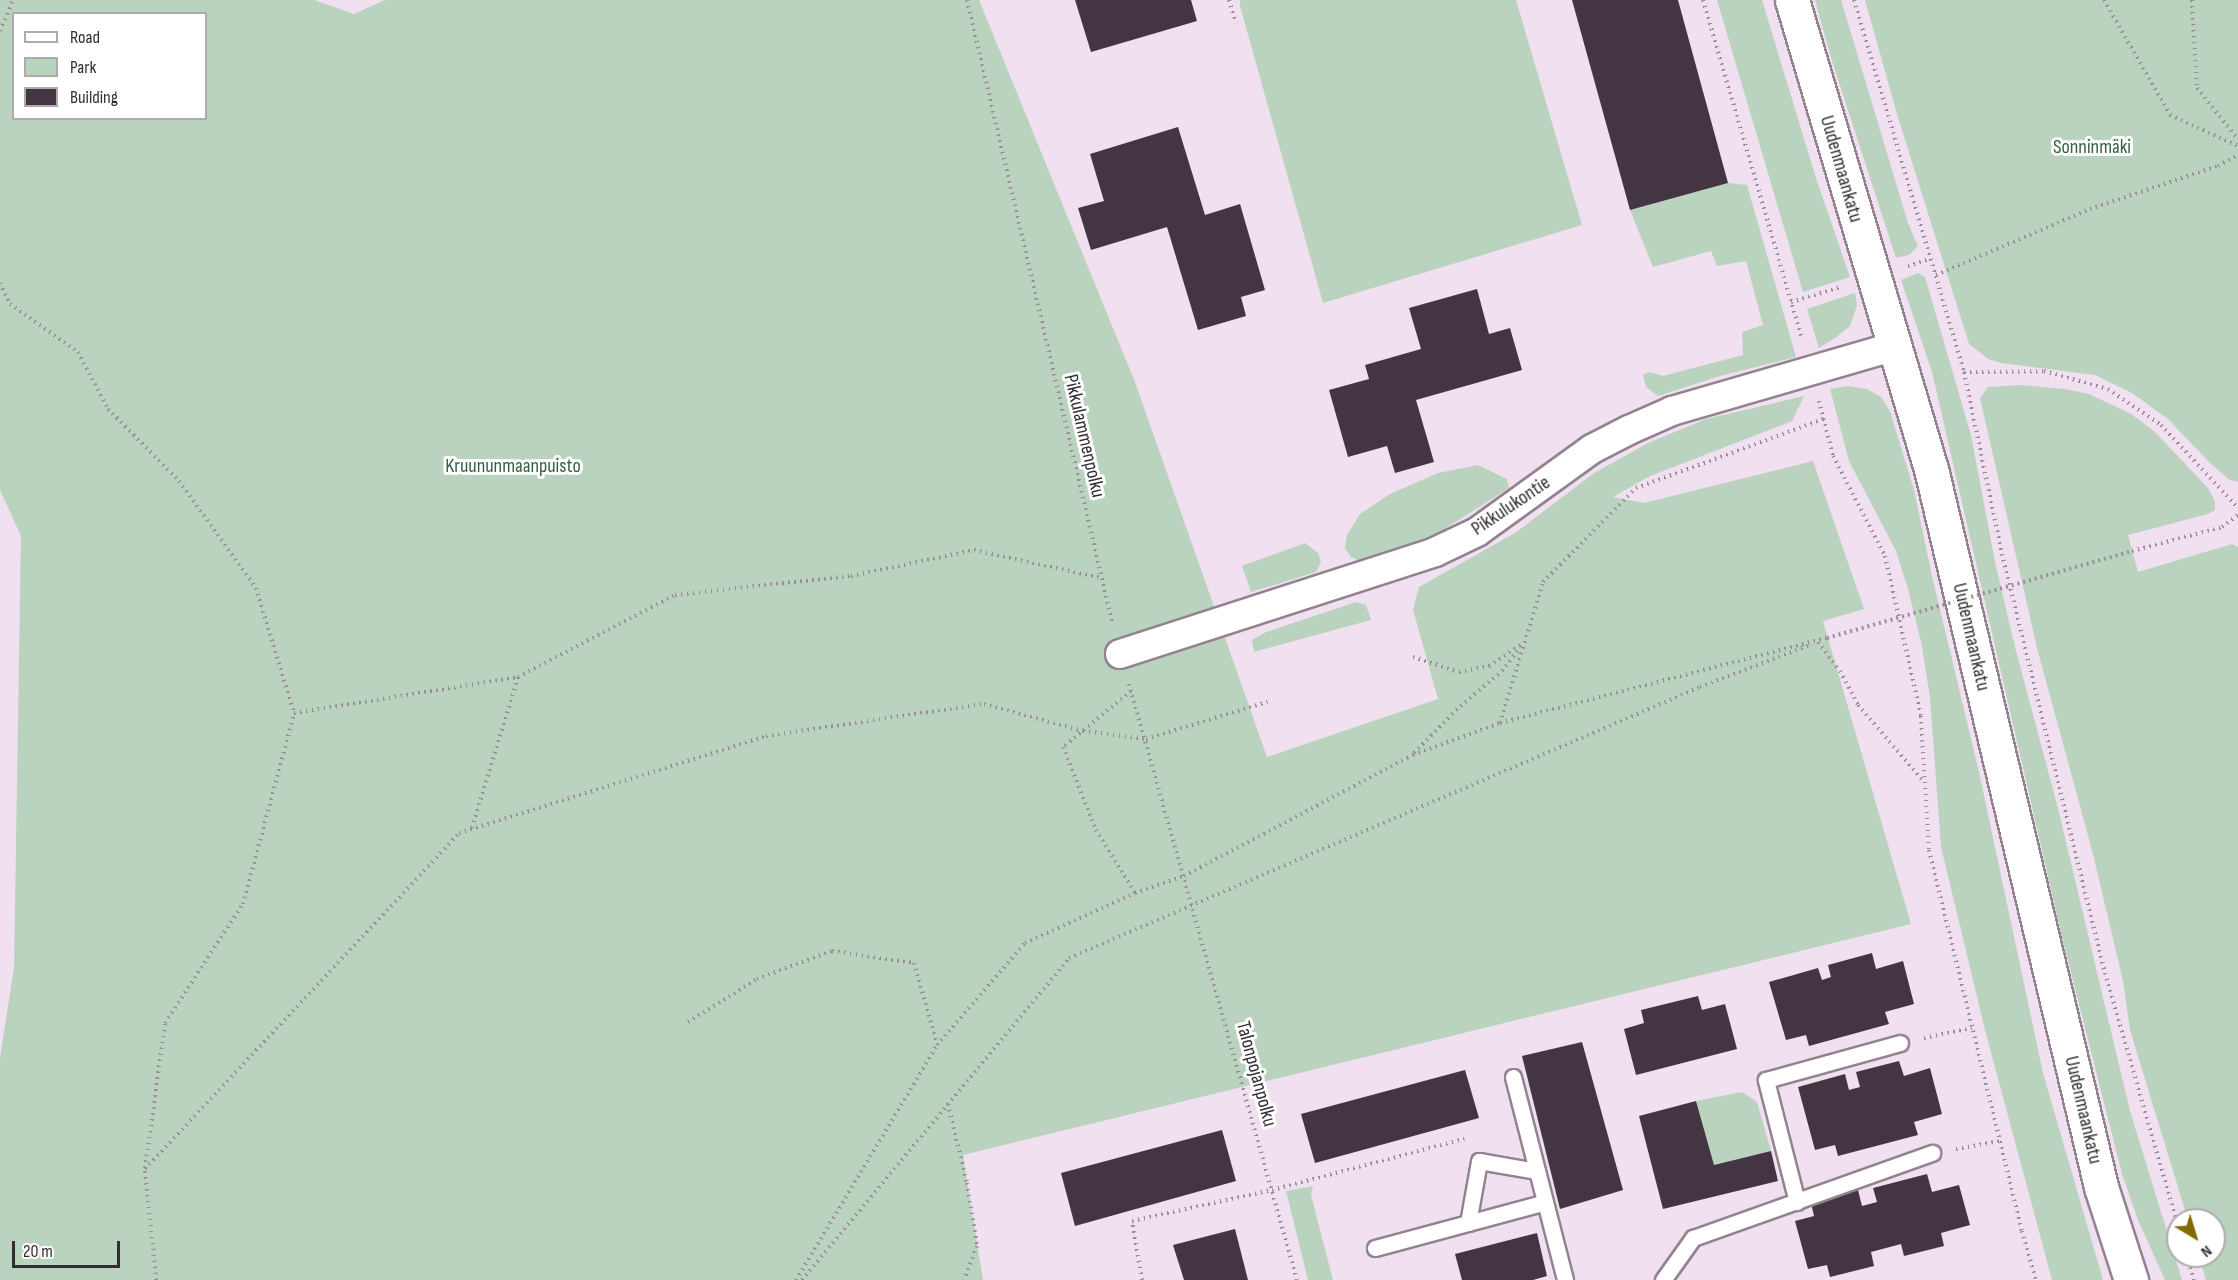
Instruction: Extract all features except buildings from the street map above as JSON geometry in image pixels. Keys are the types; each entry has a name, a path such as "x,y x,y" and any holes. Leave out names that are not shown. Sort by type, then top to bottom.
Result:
{"main road":[{"name":"Uudenmaankatu","path":"1791,0 1932,473 2101,1187 2131,1280"}],"street":[{"name":"Pikkulukontie","path":"1120,654 1435,552 1477,532 1592,449 1672,411 1896,346"}],"lane":[{"path":"1797,1202 1766,1080 1900,1043"},
{"path":"1513,1077 1565,1280"},
{"path":"1663,1280 1693,1238 1932,1153"},
{"path":"1468,1223 1479,1161 1537,1171"},
{"path":"1375,1248 1545,1202"}],"path":[{"path":"0,31 13,0"},
{"name":"Pikkulammenpolku","path":"967,0 1101,578 1120,654 1184,876"},
{"path":"1229,0 1236,23"},
{"path":"1703,0 1812,372 1833,456 1885,556 1921,717 1929,850 2036,1280"},
{"path":"1854,0 1964,372 2002,554 2104,973 2173,1208"},
{"path":"2104,0 2170,115 2238,146"},
{"path":"2192,0 2197,88 2238,139"},
{"path":"1936,275 2090,209 2218,166 2238,155"},
{"path":"0,283 10,304 78,352 108,409 179,481 256,588 294,713 243,904 165,1023 144,1169 156,1280"},
{"path":"1964,372 2044,371 2108,389 2161,425 2238,508"},
{"path":"1500,723 1543,582 1636,488 1824,419"},
{"path":"796,1280 937,1045 1025,943 1135,893 1184,876 1413,755 1500,723 1827,638 2222,526 2238,515"},
{"path":"294,713 518,677 675,595 851,576 974,550 1101,578"},
{"path":"802,1280 1069,958 1700,687 1827,638"},
{"path":"1413,657 1459,672 1489,666 1525,642"},
{"path":"1413,755 1456,710 1502,671 1525,642"},
{"path":"1818,642 1839,671 1858,705 1925,783"},
{"path":"471,829 518,677"},
{"path":"1131,692 1062,747 1096,830 1135,893"},
{"path":"144,1169 459,833 766,736 984,704 1083,731 1146,739 1267,702"},
{"name":"Talonpojanpolku","path":"1184,876 1297,1280"},
{"path":"688,1022 757,979 831,951 914,963 937,1045"},
{"path":"1900,1043 1972,1028"},
{"path":"948,1104 967,1183 977,1246 964,1280"},
{"path":"1142,1280 1132,1221 1272,1190 1466,1138 1479,1161"},
{"path":"1932,1153 2000,1140"}],"green space":[{"name":"Kruununmaanpuisto","path":"0,0 314,0 354,14 385,0 979,0 1135,382 1267,757 1438,699 1413,610 1419,587 1515,533 1594,473 1648,443 1706,419 1804,396 1792,421 1650,476 1613,497 1644,503 1813,461 1864,609 1823,621 1911,924 963,1155 983,1280 0,1280 0,1058 14,968 21,536 0,490"},
{"path":"1240,0 1516,0 1582,225 1323,303"},
{"path":"1717,0 1762,0 1816,178 1850,277 1803,292"},
{"path":"1815,0 1841,0 1908,223 1918,246 1909,255 1896,258 1832,61"},
{"name":"Sonninmäki","path":"1865,0 2238,0 2238,482 2230,480 2211,464 2168,419 2132,393 2095,375 2001,363 1988,359 1969,344 1897,114"},
{"path":"1728,183 1747,185 1796,357 1720,376 1658,396 1646,387 1643,375 1649,372 1663,376 1743,355 1742,332 1763,325 1746,261 1717,266 1711,251 1653,267 1630,210"},
{"path":"1918,273 1925,277 1971,435 1995,562 2015,647 2058,808 2130,1111 2166,1228 2166,1268 2178,1268 2182,1280 2165,1280 2138,1220 2122,1174 2061,933 1932,372 1901,280"},
{"path":"1855,293 1857,306 1850,326 1819,348 1807,309"},
{"path":"2021,385 2065,389 2089,394 2131,414 2154,431 2208,488 2215,502 2215,510 2208,514 2128,535 2138,572 2232,544 2238,547 2238,1280 2206,1280 2202,1268 2226,1268 2226,1208 2184,1208 2130,1030 2123,981 2093,854 2037,648 1980,398 1988,387"},
{"path":"1847,386 1867,389 1881,397 1890,411 1914,490 1979,772 2043,1073 2103,1280 2052,1280 1985,1030 1941,847 1930,698 1922,646 1908,589 1896,551 1849,461 1830,389"},
{"path":"1478,465 1507,479 1509,488 1443,530 1406,546 1360,561 1351,557 1345,548 1347,535 1360,514 1390,494 1438,473"},
{"path":"1305,543 1318,553 1321,562 1316,572 1251,592 1242,566"},
{"path":"1356,602 1366,605 1371,620 1254,652 1252,640 1266,632"},
{"path":"1742,1092 1757,1102 1771,1151 1714,1165 1696,1101"},
{"path":"1313,1186 1311,1195 1333,1280 1308,1280 1286,1191"}]}
